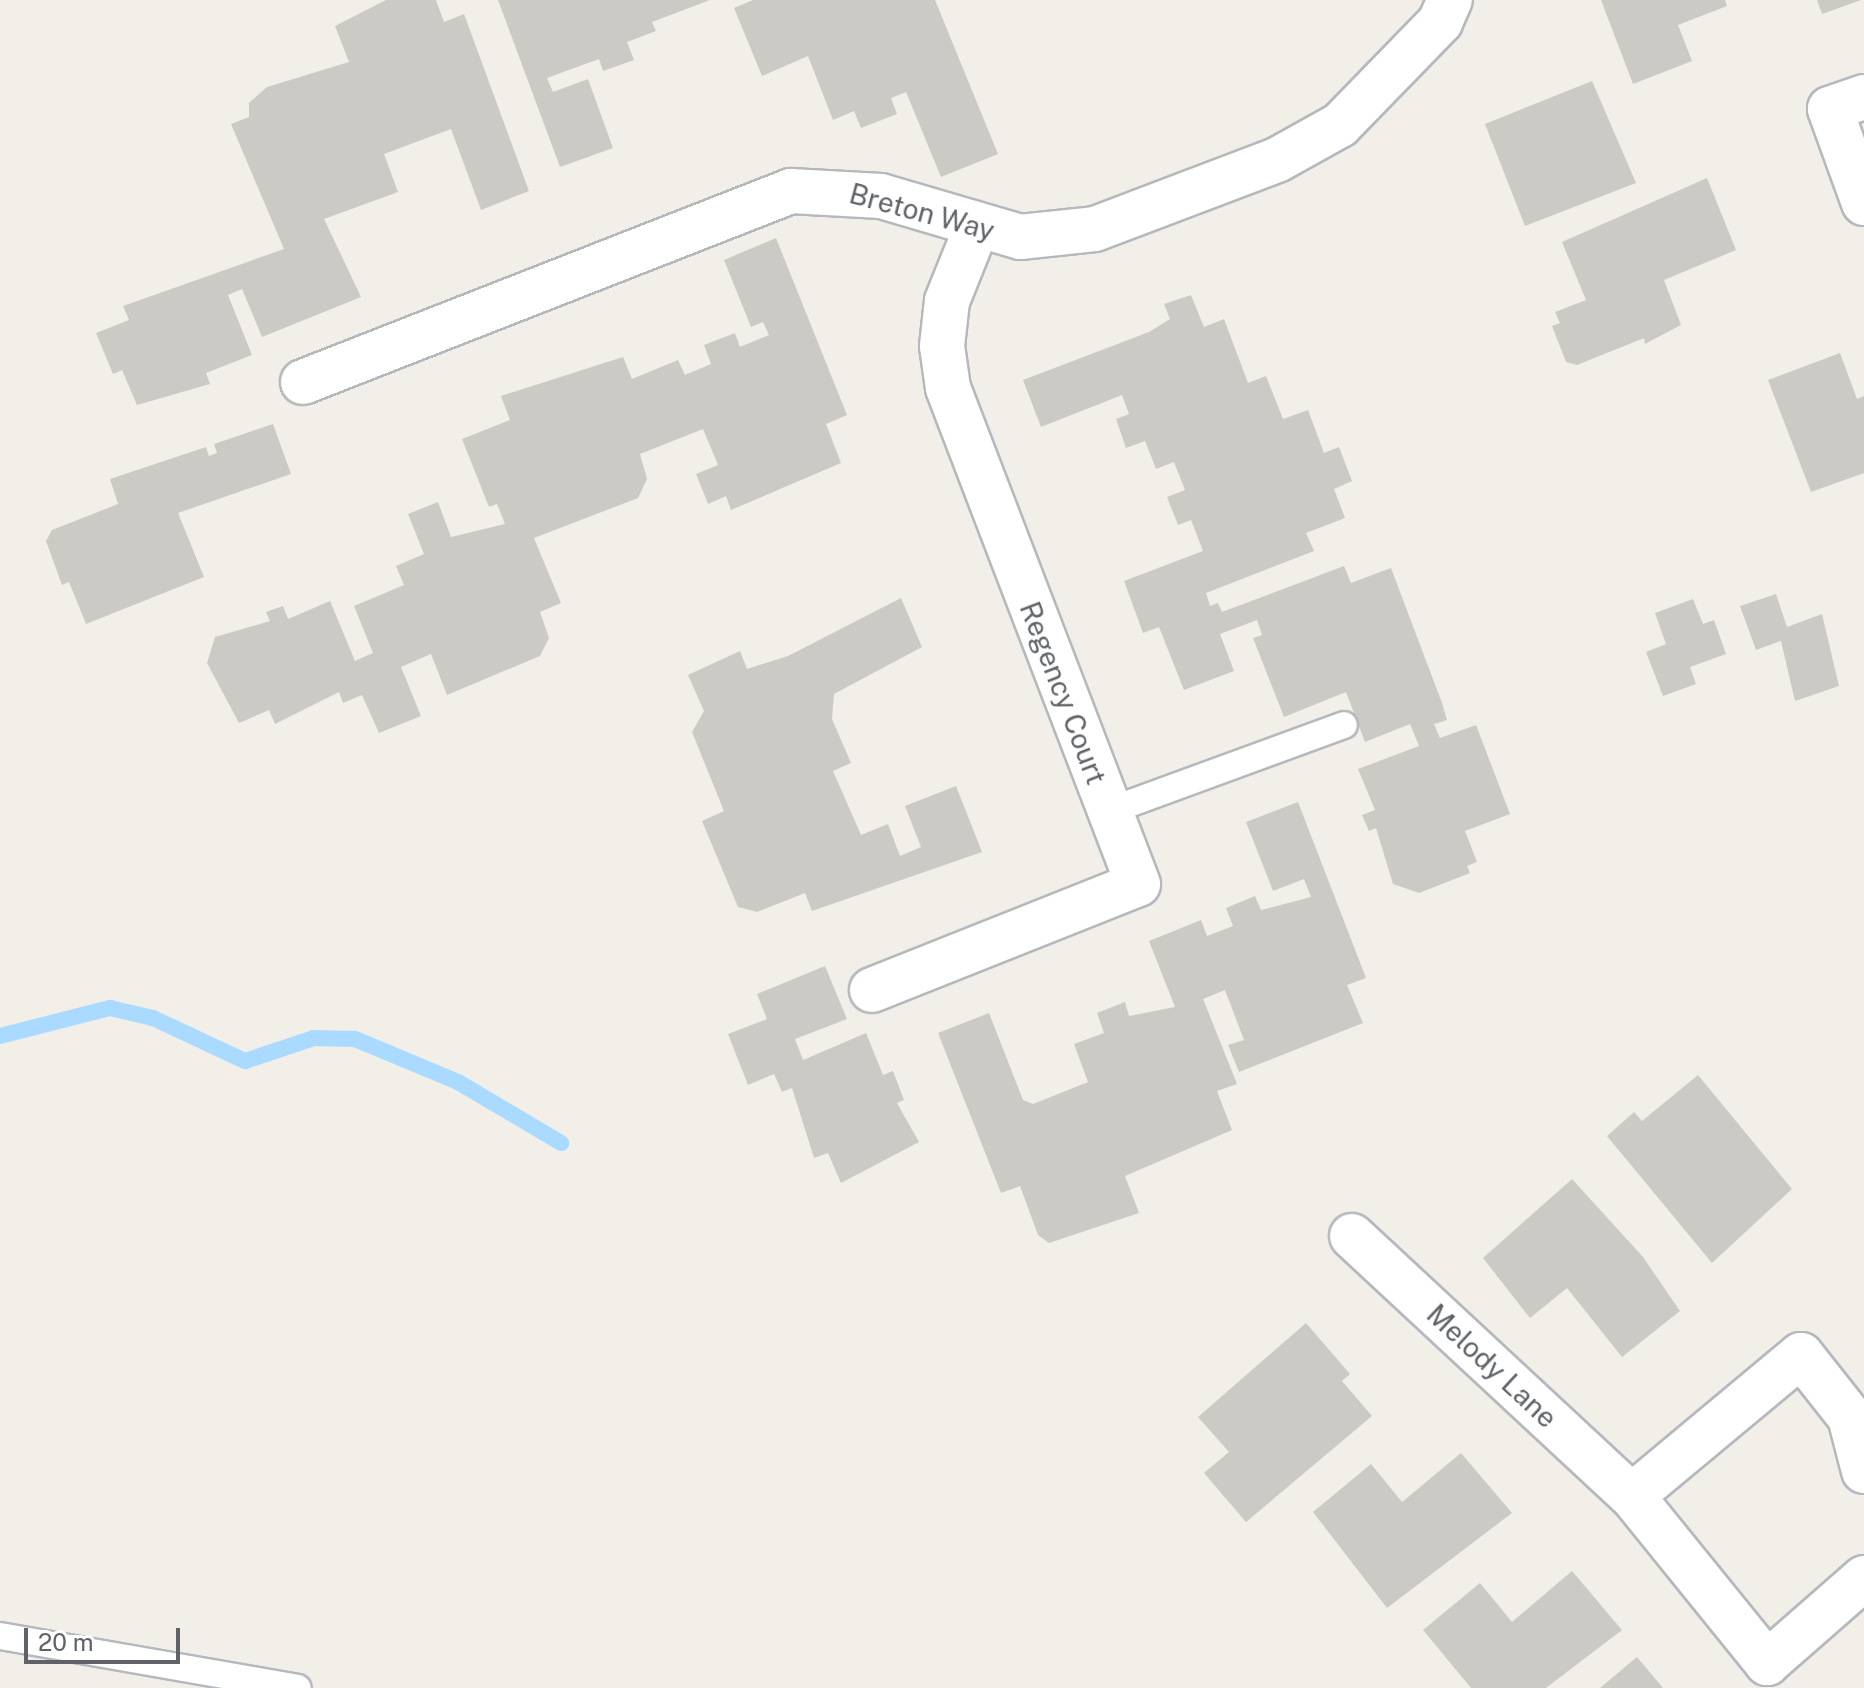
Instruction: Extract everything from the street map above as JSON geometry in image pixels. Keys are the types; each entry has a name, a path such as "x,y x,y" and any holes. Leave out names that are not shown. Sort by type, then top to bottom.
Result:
{"street":[{"name":"Breton Way","path":"303,382 791,191 881,196 976,229 1020,237 1095,229 1277,160 1340,125 1440,22 1450,0"},
{"path":"1864,97 1830,109 1864,203"},
{"name":"Regency Court","path":"872,990 1138,884 948,388 942,346 947,301 976,229"},
{"name":"Melody Lane","path":"1352,1236 1632,1496 1767,1663 1864,1578"},
{"path":"1632,1496 1801,1355 1850,1417 1864,1471"}],"lane":[{"path":"1109,811 1344,725"},
{"path":"0,1636 297,1688"}],"building":[{"path":"386,0 436,0 444,22 464,14 529,191 481,210 451,129 384,154 398,192 324,219 361,297 262,337 242,289 228,295 252,355 206,373 210,384 137,405 122,370 113,374 96,333 129,320 123,306 284,249 231,124 249,117 249,103 267,87 349,62 335,26"},
{"path":"498,0 710,0 652,22 656,31 627,42 634,60 603,71 599,59 547,78 553,92 588,79 613,148 560,167"},
{"path":"753,0 935,0 998,154 941,177 906,92 891,98 897,114 861,128 854,111 833,120 808,56 762,76 734,8"},
{"path":"1601,0 1725,0 1727,6 1678,25 1692,61 1633,84"},
{"path":"1817,0 1861,0 1822,14"},
{"path":"1592,81 1636,183 1525,226 1485,124"},
{"path":"1707,178 1736,250 1664,280 1681,325 1645,344 1644,338 1577,365 1566,362 1552,326 1560,323 1555,312 1586,300 1562,242"},
{"path":"776,238 847,415 826,424 841,463 731,510 726,496 708,504 696,474 718,465 703,429 640,454 647,479 638,498 534,538 561,603 540,612 549,638 540,656 447,695 431,654 401,667 421,716 379,733 362,695 343,703 339,692 275,724 269,710 239,723 207,663 215,637 270,621 266,612 283,606 288,619 330,601 355,661 373,653 354,606 404,585 396,566 424,554 408,514 438,502 451,537 505,524 497,504 489,507 462,439 510,420 501,396 623,357 632,379 678,360 685,375 711,364 704,345 735,333 740,347 769,335 763,322 751,327 724,260"},
{"path":"1191,295 1204,327 1224,319 1248,383 1266,376 1283,419 1308,410 1324,453 1339,447 1352,481 1334,489 1345,518 1306,533 1314,551 1206,593 1210,606 1218,603 1222,612 1344,566 1351,583 1391,568 1447,720 1434,724 1440,738 1476,725 1510,814 1465,831 1477,862 1467,866 1470,873 1419,893 1393,884 1376,828 1369,831 1362,815 1375,810 1358,769 1419,746 1410,724 1365,742 1346,692 1284,717 1253,638 1262,635 1257,620 1220,634 1234,671 1184,690 1159,627 1143,633 1124,581 1203,551 1191,520 1178,525 1167,497 1185,490 1174,462 1156,469 1145,441 1126,448 1116,419 1129,414 1122,395 1041,427 1023,380 1149,332 1170,319 1164,304"},
{"path":"1840,353 1857,399 1864,396 1864,473 1811,492 1768,380"},
{"path":"273,424 291,474 178,513 204,577 86,624 69,582 62,585 46,541 52,530 118,504 110,479 206,447 209,456 217,453 214,444"},
{"path":"1776,594 1787,627 1822,614 1839,686 1795,701 1781,641 1756,650 1740,606"},
{"path":"901,598 922,647 834,694 832,719 851,763 833,771 861,835 888,824 900,856 921,847 905,806 956,786 982,852 812,911 805,893 757,912 738,907 702,821 724,811 692,732 704,711 688,675 740,651 747,669 788,656"},
{"path":"1693,599 1703,624 1714,620 1726,654 1690,667 1696,684 1663,696 1646,652 1666,644 1655,613"},
{"path":"1298,802 1366,978 1347,985 1363,1023 1239,1072 1228,1045 1244,1040 1225,990 1203,999 1237,1084 1217,1091 1232,1130 1125,1176 1139,1213 1049,1243 1038,1235 1020,1186 1001,1193 938,1033 989,1013 1023,1100 1033,1104 1088,1082 1074,1044 1104,1033 1097,1013 1125,1002 1129,1016 1175,1007 1149,941 1201,920 1207,936 1233,926 1226,908 1255,896 1261,910 1311,897 1304,879 1273,891 1246,822"},
{"path":"825,966 847,1019 795,1039 803,1060 866,1033 883,1075 893,1071 904,1100 897,1103 919,1142 841,1183 828,1153 814,1158 792,1088 782,1092 774,1074 748,1085 728,1034 767,1019 757,994"},
{"path":"1698,1075 1792,1189 1712,1263 1607,1136 1634,1112 1642,1121"},
{"path":"1572,1179 1643,1257 1680,1311 1622,1357 1567,1288 1530,1318 1483,1258"},
{"path":"1306,1323 1350,1374 1342,1381 1372,1416 1246,1522 1204,1473 1229,1452 1198,1417"},
{"path":"1461,1453 1512,1513 1387,1608 1313,1512 1371,1464 1402,1502"},
{"path":"1572,1571 1622,1630 1546,1688 1471,1688 1423,1630 1480,1583 1512,1622"},
{"path":"1637,1657 1663,1688 1600,1688"}],"waterway":[{"path":"0,1036 110,1008 153,1018 245,1061 314,1038 355,1039 458,1082 561,1143"}]}
